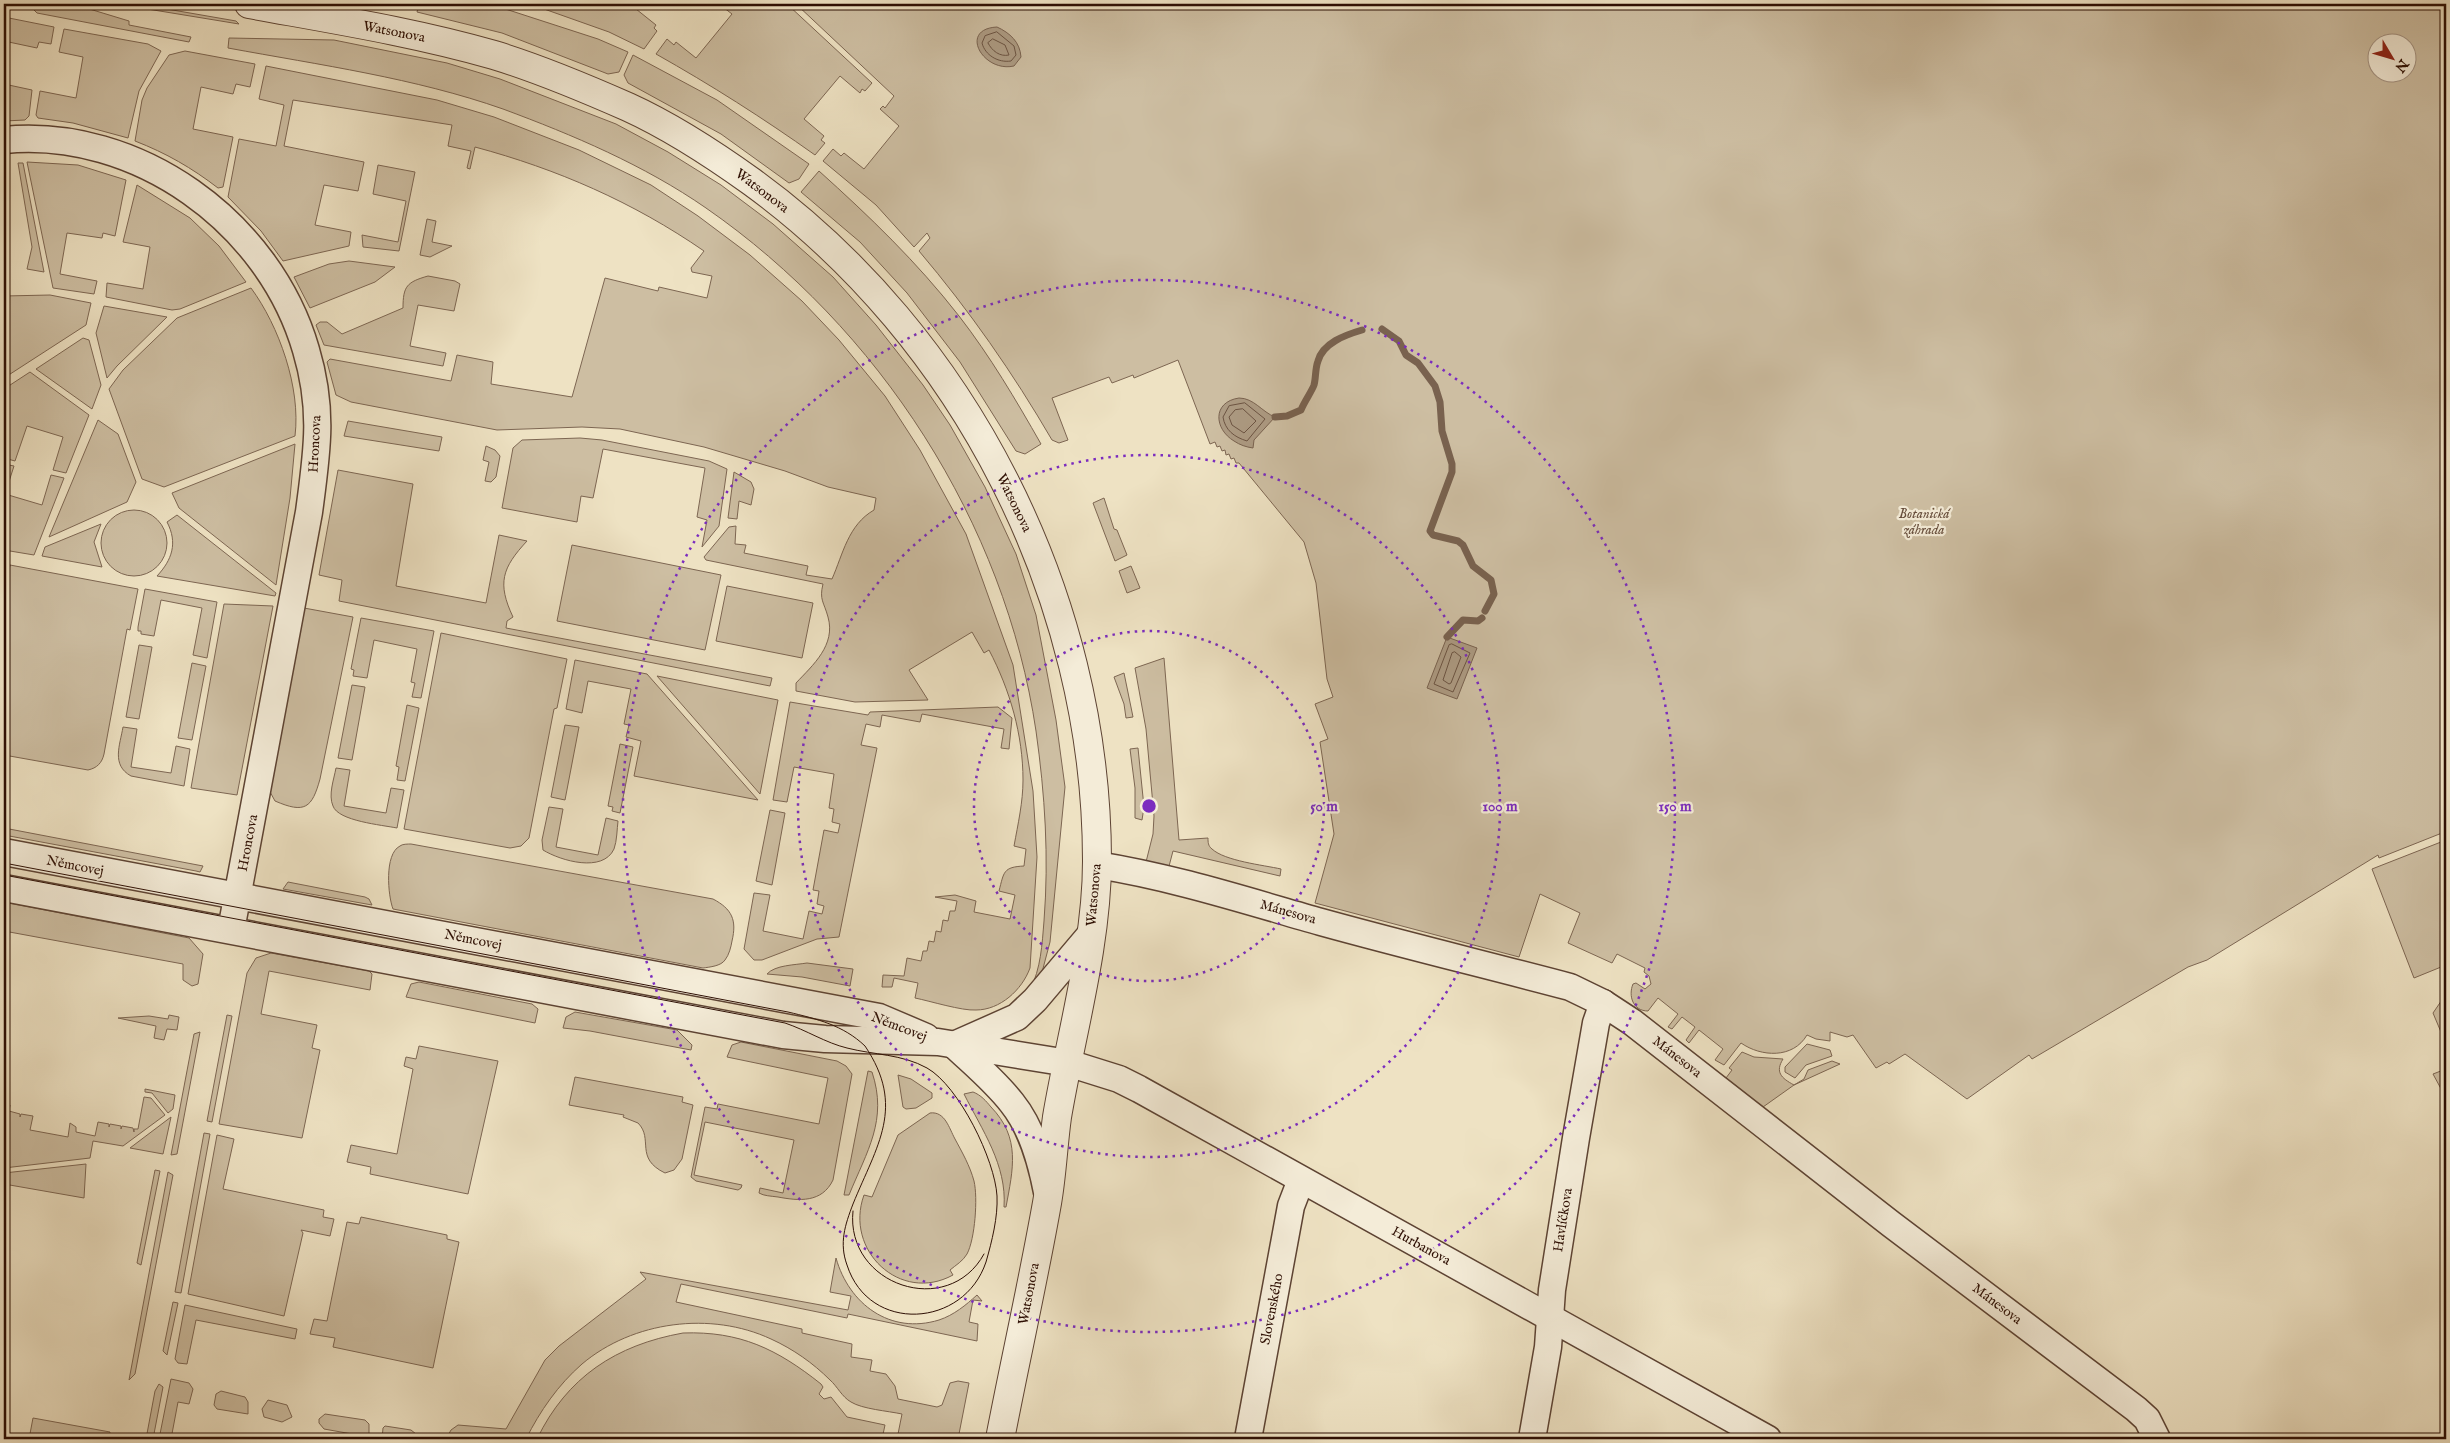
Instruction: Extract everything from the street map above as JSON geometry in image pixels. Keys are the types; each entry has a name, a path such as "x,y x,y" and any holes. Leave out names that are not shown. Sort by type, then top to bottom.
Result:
{"street":[{"name":"Watsonova","path":"249,4 414,35 463,47 533,68 633,109 694,143 757,186 792,213 854,271 896,317 937,368 996,466 1019,510 1062,619 1079,692 1092,771 1097,865 1090,936 1057,1118 1048,1199 1000,1439"},
{"name":"Hroncova","path":"4,140 52,139 108,151 157,171 196,194 230,224 257,256 286,301 306,349 316,400 319,440 309,512 231,930"},
{"name":"Němcovej","path":"4,852 879,1017 946,1044 1017,1017 1035,1000 1090,936"},
{"name":"Mánesova","path":"1097,865 1139,872 1570,987 1603,1003 1632,1022 1891,1224 2136,1409 2147,1419 2157,1439"},
{"name":"Němcovej","path":"4,888 790,1036 946,1044 1068,1063"},
{"name":"Havlíčkova","path":"1532,1439 1548,1347 1552,1290 1576,1138 1596,1023 1603,1003"},
{"path":"946,1044 1001,1090 1018,1112 1034,1144 1042,1166 1048,1199"},
{"name":"Hurbanova","path":"1068,1063 1119,1079 1139,1089 1768,1439"},
{"name":"Slovenského","path":"1248,1439 1291,1206 1301,1180"}],"green space":[{"path":"34,4 73,4 129,21 129,25 191,37 189,42 37,13 34,10"},
{"path":"117,4 138,4 236,21 239,24"},
{"path":"419,4 490,4 598,39 628,52 619,72 608,74 502,33 417,12"},
{"path":"530,4 641,4 636,9 656,25 654,28 657,31 644,49 609,32"},
{"path":"719,4 787,4 872,83 865,91 862,89 860,93 840,76 804,119 824,136 821,140 825,143 815,155 737,102 656,54 667,39 674,45 676,42 696,58 732,14"},
{"name":"Botanická záhrada","path":"796,4 2446,4 2446,845 2442,833 2379,858 2378,855 2207,960 2188,967 2032,1059 2029,1055 1967,1099 1905,1054 1889,1064 1887,1062 1876,1068 1853,1035 1847,1037 1830,1032 1830,1041 1816,1039 1807,1035 1794,1048 1776,1053 1758,1051 1741,1043 1724,1065 1715,1060 1723,1049 1699,1030 1689,1043 1686,1040 1695,1027 1682,1017 1672,1029 1668,1027 1678,1014 1658,998 1648,1011 1635,1006 1631,993 1633,984 1636,983 1645,989 1651,984 1649,976 1644,972 1645,968 1617,954 1612,963 1568,943 1580,913 1540,894 1519,957 1315,903 1334,834 1320,742 1328,739 1315,704 1333,697 1327,679 1316,583 1304,542 1239,463 1236,463 1234,458 1231,459 1229,454 1226,455 1225,450 1222,451 1220,446 1217,447 1215,442 1210,444 1178,360 1134,378 1133,375 1112,383 1109,377 1052,398 1068,440 1059,443 1052,440 990,342 919,251 930,238 927,233 914,247 876,205 823,161 833,149 841,156 844,153 864,169 899,126 880,109 883,106 885,108 894,96"},
{"path":"4,17 54,27 51,44 39,42 37,48 4,41"},
{"path":"64,29 148,44 161,51 139,91 128,138 73,123 38,118 36,115 40,91 76,98 83,57 59,52"},
{"path":"229,38 334,40 447,63 500,79 616,124 668,152 721,185 773,224 833,277 876,325 923,385 950,425 985,487 1016,554 1036,615 1056,720 1065,787 1050,942 1041,976 1030,990 1037,973 1042,948 1046,850 1044,802 1036,731 1020,653 996,578 964,505 924,436 878,371 826,311 769,256 682,192 608,152 556,129 470,98 367,73 228,48"},
{"path":"185,51 255,64 250,87 236,84 233,94 201,87 193,129 233,137 223,187 218,188 178,162 135,141 142,100 147,88 169,55"},
{"path":"633,55 717,100 809,164 799,179 789,183 721,134 628,83 624,75"},
{"path":"266,66 437,100 494,117 579,150 651,185 698,216 750,255 802,301 839,340 885,396 920,450 966,534 1013,665 1033,791 1037,857 1030,968 1022,984 1002,1003 985,1009 970,1010 915,998 918,983 894,978 892,987 882,987 883,975 904,976 907,958 921,961 923,951 927,951 929,941 934,942 936,931 941,932 943,920 948,921 950,911 955,911 957,901 935,897 955,895 976,901 974,912 1010,919 1015,895 999,891 1002,879 1008,869 1024,866 1026,849 1014,846 1022,796 1021,746 1009,697 989,650 984,653 972,632 909,670 928,700 855,702 796,691 796,683 816,662 829,637 830,627 822,598 823,584 706,560 704,557 729,527 736,526 735,544 746,545 744,553 808,566 806,575 832,579 847,541 858,524 874,510 876,498 828,487 785,471 704,447 620,429 582,427 497,430 351,402 336,395 327,362 330,359 451,381 457,355 493,362 491,384 572,397 605,278 658,291 659,287 707,298 712,276 692,272 691,268 704,251 677,233 622,202 535,166 475,147 470,169 467,168 471,151 448,146 452,125 293,100 284,146 364,162 358,191 324,185 315,225 351,232 349,246 283,261 261,231 228,197 239,139 276,146 284,105 259,99"},
{"path":"4,84 32,90 29,116 25,120 4,121"},
{"path":"27,162 78,165 126,180 115,236 103,233 102,238 67,233 60,274 97,281 94,294 53,288"},
{"path":"18,163 23,163 44,272 27,269 32,247"},
{"path":"378,165 415,172 399,251 363,247 362,235 398,242 406,201 373,194"},
{"path":"819,171 892,240 943,296 992,362 1041,444 1025,454 1016,451 960,362 907,293 860,242 801,192"},
{"path":"137,185 190,218 219,246 246,282 180,309 172,310 106,297 107,283 143,289 150,247 123,242"},
{"path":"427,219 436,221 432,242 452,246 430,257 420,255"},
{"path":"349,261 395,267 375,282 310,308 294,277 329,264"},
{"path":"428,276 455,281 460,284 454,311 418,305 410,346 446,353 443,366 324,345 316,325 320,322 327,322 342,334 403,308 405,290 408,286 415,280"},
{"path":"251,288 271,320 286,358 295,398 295,436 164,487 142,479 109,389 123,370 177,318"},
{"path":"50,295 91,303 86,325 4,378 4,296"},
{"path":"104,306 167,317 107,378 96,333"},
{"path":"83,338 89,340 101,385 92,409 36,369"},
{"path":"30,372 89,415 66,473 53,470 63,437 27,426 15,461 4,458 4,389"},
{"path":"98,420 118,434 136,482 127,502 49,537"},
{"path":"348,421 442,437 439,451 344,436"},
{"path":"580,438 602,440 709,461 727,469 719,526 702,547 707,520 697,517 705,468 603,449 593,498 581,496 577,522 502,508 513,448 522,440"},
{"path":"295,444 290,498 276,585 179,508 172,493"},
{"path":"486,446 495,450 500,456 496,477 491,482 485,481 489,462 483,460"},
{"path":"4,464 14,466 5,494 42,505 51,475 64,478 34,555 4,550"},
{"path":"338,470 413,484 396,586 486,603 499,535 527,541 512,559 505,576 505,595 513,617 507,621 506,628 772,678 770,686 339,601 342,580 319,575"},
{"path":"734,472 751,482 754,489 751,505 739,501 737,519 728,518"},
{"path":"1104,498 1114,529 1117,530 1127,555 1115,561 1093,503"},
{"path":"127,510 141,510 153,515 162,524 167,536 165,556 158,567 141,576 127,576 115,571 106,562 101,550 101,536 106,524 115,515"},
{"path":"177,515 276,593 275,596 157,576 166,564 172,551 172,537 167,522"},
{"path":"101,524 94,542 102,567 42,556 45,547"},
{"path":"572,545 721,575 705,650 557,621"},
{"path":"10,565 138,589 130,630 127,629 104,754 99,765 91,769 4,755 4,598"},
{"path":"1131,566 1140,588 1127,593 1119,571"},
{"path":"727,586 813,603 802,658 716,641"},
{"path":"145,589 217,602 207,658 193,655 202,608 161,600 154,636 141,634 141,631 138,631"},
{"path":"224,604 273,606 237,795 191,788"},
{"path":"304,608 353,617 317,789 306,806 294,807 275,801 269,790"},
{"path":"361,618 434,631 421,698 412,697 415,683 411,682 417,649 374,640 367,678 353,676 354,670 351,669"},
{"path":"441,633 567,659 557,708 554,709 529,838 521,846 510,848 404,829"},
{"path":"139,645 152,647 139,719 126,717"},
{"path":"1164,658 1179,840 1208,838 1210,847 1218,853 1235,860 1281,869 1280,876 1173,851 1168,870 1146,862 1153,834 1154,816 1146,729 1135,668"},
{"path":"575,660 647,674 758,800 634,776 641,741 626,737 629,725 624,724 631,689 588,681 582,713 566,709"},
{"path":"192,663 206,666 192,740 178,738"},
{"path":"1124,673 1133,717 1126,718 1124,704 1114,677"},
{"path":"657,676 778,700 760,794"},
{"path":"352,685 365,687 352,760 338,758"},
{"path":"790,702 868,715 870,712 998,707 1012,718 1009,749 1001,748 1004,729 922,714 920,722 882,715 880,727 866,724 861,745 877,748 839,937 817,939 762,960 754,960 744,949 754,893 770,895 763,931 803,939 809,911 822,914 824,906 817,904 819,891 813,890 824,830 838,833 840,824 832,822 834,809 829,808 834,774 794,767 787,802 773,800"},
{"path":"407,705 419,708 405,781 397,780 399,767 396,766"},
{"path":"565,725 579,727 565,800 551,797"},
{"path":"123,727 137,729 131,767 171,773 176,746 190,749 184,786 131,776 125,771 121,766 118,754"},
{"path":"620,744 633,747 620,813 612,811 613,807 608,806"},
{"path":"1138,748 1144,807 1142,820 1135,818 1135,788 1130,749"},
{"path":"336,768 350,770 344,806 386,813 391,788 404,790 397,828 361,822 337,811 333,806 331,797"},
{"path":"549,807 563,809 556,847 598,855 606,818 618,821 614,849 609,856 601,861 581,863 560,858 543,850 542,840"},
{"path":"770,810 785,813 772,885 756,881"},
{"path":"4,828 203,866 200,872 4,835"},
{"path":"2441,842 2446,856 2446,965 2414,978 2372,869"},
{"path":"411,844 713,899 725,907 732,916 734,927 730,951 721,964 703,968 393,909 389,885 391,857 401,845"},
{"path":"288,882 365,897 369,899 372,905 283,889"},
{"path":"4,902 189,938 203,954 198,984 192,986 183,980 183,964 4,931"},
{"path":"271,953 369,971 372,974 370,990 269,971 261,1014 317,1025 312,1048 320,1050 302,1138 219,1124 247,973 256,958"},
{"path":"807,963 853,969 850,986 802,977 767,974 780,967"},
{"path":"419,982 532,1004 538,1009 535,1023 406,997 411,984"},
{"path":"2446,994 2446,1044 2433,1013"},
{"path":"575,1012 677,1030 692,1045 691,1050 590,1031 563,1028 566,1017"},
{"path":"169,1015 179,1017 177,1030 167,1029 164,1040 154,1038 156,1026 118,1018 149,1016 168,1019"},
{"path":"227,1015 232,1016 212,1122 207,1121"},
{"path":"200,1032 177,1154 171,1155 194,1034"},
{"path":"741,1042 837,1061 846,1066 852,1074 833,1180 823,1193 816,1197 794,1199 759,1193 760,1188 783,1193 794,1140 705,1122 694,1175 742,1185 738,1190 696,1181 691,1177 705,1107 717,1109 718,1104 819,1124 828,1078 727,1057 732,1045"},
{"path":"1807,1044 1830,1050 1832,1056 1806,1065 1795,1078 1785,1072 1785,1067"},
{"path":"419,1046 498,1061 468,1194 370,1174 371,1167 347,1162 351,1145 397,1154 413,1069 404,1066 406,1057 416,1059"},
{"path":"1742,1052 1754,1057 1783,1059 1780,1068 1781,1074 1794,1085 1763,1107 1726,1078 1732,1070 1729,1068"},
{"path":"1832,1061 1840,1064 1794,1085 1804,1079 1808,1070"},
{"path":"2446,1069 2446,1098 2433,1074"},
{"path":"868,1071 872,1072 876,1089 878,1105 876,1120 868,1149 849,1195 844,1195"},
{"path":"898,1075 911,1079 932,1093 932,1098 916,1108 906,1109 903,1107"},
{"path":"575,1077 683,1097 682,1102 693,1105 682,1159 674,1170 665,1173 650,1161 647,1155 645,1135 638,1123 623,1117 624,1115 569,1105"},
{"path":"145,1089 175,1095 173,1109 168,1113 152,1093 145,1092"},
{"path":"973,1092 983,1098 1001,1119 1011,1142 1011,1180 1006,1207 1004,1207 1002,1177 992,1148 964,1094"},
{"path":"144,1097 151,1098 165,1115 123,1146 93,1141 90,1158 4,1168 4,1104 10,1105 9,1111 20,1114 20,1117 21,1114 33,1116 30,1130 68,1137 70,1123 76,1127 76,1132 95,1136 98,1122 109,1124 109,1127 110,1124 121,1126 121,1129 122,1126 133,1128 134,1132 134,1129 138,1129"},
{"path":"930,1113 943,1117 946,1121 968,1165 975,1188 975,1218 970,1247 964,1259 950,1270 953,1275 933,1282 914,1282 896,1277 881,1266 869,1252 862,1235 860,1215 864,1195 872,1197 898,1135"},
{"path":"171,1117 163,1154 130,1148"},
{"path":"204,1133 210,1134 181,1293 175,1292"},
{"path":"217,1135 234,1139 223,1189 324,1210 323,1217 334,1219 330,1236 301,1230 303,1233 284,1316 188,1294"},
{"path":"86,1164 84,1198 4,1184 4,1173"},
{"path":"155,1170 160,1171 141,1265 137,1263"},
{"path":"168,1172 173,1175 135,1374 129,1380"},
{"path":"361,1217 447,1235 447,1239 459,1242 433,1368 333,1347 335,1338 310,1334 314,1319 327,1321 347,1222 359,1224"},
{"path":"836,1258 842,1274 861,1302 874,1312 888,1319 904,1323 921,1324 939,1320 955,1313 977,1295 982,1301 973,1300 969,1322 978,1324 977,1341 848,1314 847,1318 681,1284 676,1302 802,1329 802,1333 852,1344 851,1357 872,1360 870,1371 886,1374 895,1386 898,1399 937,1407 942,1405 950,1383 958,1381 969,1383 958,1439 897,1439 902,1414 868,1408 851,1402 810,1362 771,1339 748,1330 698,1323 648,1330 602,1349 573,1372 557,1390 537,1418 526,1439 446,1439 451,1430 458,1425 506,1429 545,1360 559,1346 646,1279 640,1272 848,1310 851,1296 830,1292"},
{"path":"173,1302 178,1303 167,1355 163,1351"},
{"path":"185,1305 297,1329 295,1339 196,1320 187,1364 178,1363 175,1359"},
{"path":"683,1333 722,1335 740,1339 773,1352 821,1384 823,1387 819,1394 824,1399 831,1397 847,1417 885,1425 882,1439 537,1439 549,1417 563,1398 596,1367 615,1355 636,1346 659,1338"},
{"path":"171,1379 189,1383 193,1389 189,1404 178,1402 171,1439 159,1439"},
{"path":"159,1384 163,1387 153,1439 146,1439 155,1391"},
{"path":"221,1391 245,1397 248,1402 248,1414 217,1409 214,1405 216,1394"},
{"path":"268,1400 287,1405 292,1417 282,1422 264,1417 262,1409"},
{"path":"325,1414 365,1420 369,1424 369,1437 324,1429 319,1423 319,1419"},
{"path":"33,1418 110,1432 109,1439 62,1439 48,1437 47,1439 29,1439"},
{"path":"385,1426 411,1430 416,1434 415,1439 382,1439"}],"water":[{"path":"997,27 1010,35 1019,47 1021,57 1014,66 1003,66 993,63 979,50 977,42 979,35 985,30"},
{"path":"1239,398 1249,400 1275,417 1254,440 1253,448 1243,446 1227,436 1220,423 1220,410 1230,401"},
{"path":"1447,637 1477,648 1457,699 1427,688"}],"waterway":[{"path":"1382,329 1399,341 1406,355 1418,363 1435,386 1440,402 1442,431 1452,464 1452,472 1430,531 1433,535 1458,541 1463,545 1473,566 1491,580 1494,594 1485,611"},
{"path":"1275,417 1287,416 1301,410 1314,385 1317,364 1325,349 1342,337 1362,330"},
{"path":"1447,637 1463,620 1478,621 1482,618"}],"tram line":[{"path":"4,863 788,1012 809,1017 839,1028 865,1046 877,1068 884,1088 886,1107 878,1144 845,1227 843,1249 847,1265 858,1287 875,1303 895,1312 917,1314 938,1310 958,1300 975,1284 986,1262 997,1212 995,1181 990,1163 963,1107 939,1077 917,1063 898,1057 888,1055 878,1054 867,1052 839,1046 785,1023 4,875"},
{"path":"853,1211 855,1237 865,1258 881,1275 902,1285 925,1289 947,1286 968,1274 984,1254"}]}
